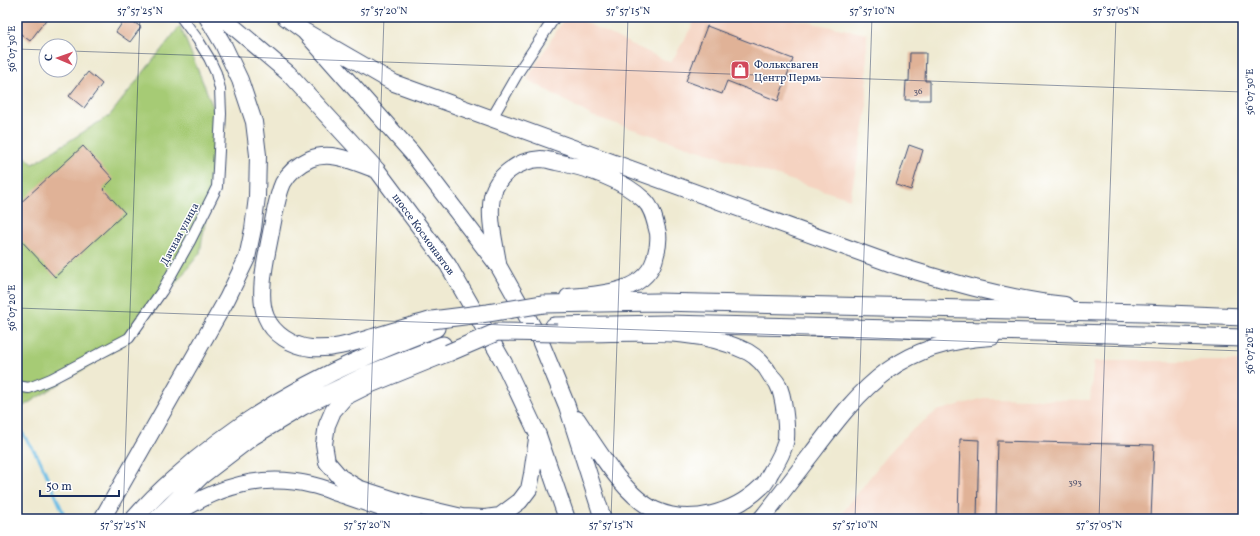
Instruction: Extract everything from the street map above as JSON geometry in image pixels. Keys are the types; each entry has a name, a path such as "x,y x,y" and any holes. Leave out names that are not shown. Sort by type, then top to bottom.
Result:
{"highway":[{"path":"134,519 147,503 192,462 246,421 292,394 362,358 434,324 541,300 1144,313 1243,317"},
{"path":"156,519 202,475 253,436 303,406 362,377 497,332 667,324 1243,338"}],"main road":[{"path":"102,519 227,299 247,258 257,197 258,155 254,122 240,80 223,44 207,17"},
{"name":"шоссе Космонавтов","path":"222,17 288,73 377,170 448,265 504,363 538,435 567,519"},
{"path":"284,17 304,32 394,83 892,264 965,286 1050,304 1144,313"},
{"path":"304,32 412,153 499,267 539,338 568,406 603,519"},
{"path":"377,170 339,156 325,156 311,158 297,166 284,182 278,197 264,266 262,296 266,317 277,332 291,343 310,348 344,346 434,324"},
{"path":"499,267 490,215 492,196 497,183 508,171 523,162 541,159 567,164 613,179 629,188 645,201 654,216 659,240 655,260 646,276 626,287 605,293 541,300"},
{"path":"556,330 587,334 688,334 718,340 750,353 766,368 779,386 785,414 786,439 777,464 763,487 744,501 724,511 701,517 677,516 655,510 635,496 617,477 568,406"},
{"path":"761,519 852,403 887,371 903,361 930,348 958,341 1076,333"},
{"path":"446,349 345,397 333,411 327,425 324,444 327,462 340,477 358,488 411,505 462,517 485,518 500,516 520,501 529,489 538,435"},
{"path":"169,519 191,504 228,487 255,482 283,480 312,484 413,519"}],"street":[{"name":"Дачная улица","path":"17,386 29,388 51,379 129,338 162,291 218,187 221,114 220,89 216,73 209,58 181,17"},
{"path":"492,118 519,71 555,17"}],"shaded area":[{"path":"565,17 574,17 671,63 697,17 783,17 867,34 867,111 850,199 592,116 527,79"},
{"path":"1094,361 1243,361 1243,519 838,519 887,455 908,433 937,411 984,398 1090,400"}],"green space":[{"path":"180,26 217,117 210,192 200,253 129,341 17,410 17,150 33,164 110,115"}],"building":[{"path":"17,17 48,17 30,41 17,31"},
{"path":"126,17 141,27 130,42 116,32"},
{"name":"Фольксваген Центр Пермь","path":"707,26 793,59 778,101 727,81 722,94 686,81"},
{"path":"910,53 926,53 925,81 930,81 930,100 905,100 906,81 909,81"},
{"path":"88,72 102,84 84,108 69,96"},
{"path":"909,145 923,150 911,190 896,185"},
{"path":"83,146 113,179 103,189 125,213 55,277 17,236 17,206"},
{"path":"960,439 979,440 977,519 958,519"},
{"path":"998,441 1154,445 1151,519 996,519"}],"waterway":[{"path":"17,425 40,460 66,519"}],"place":[{"name":"Фольксваген Центр Пермь","path":"740,70"}]}
